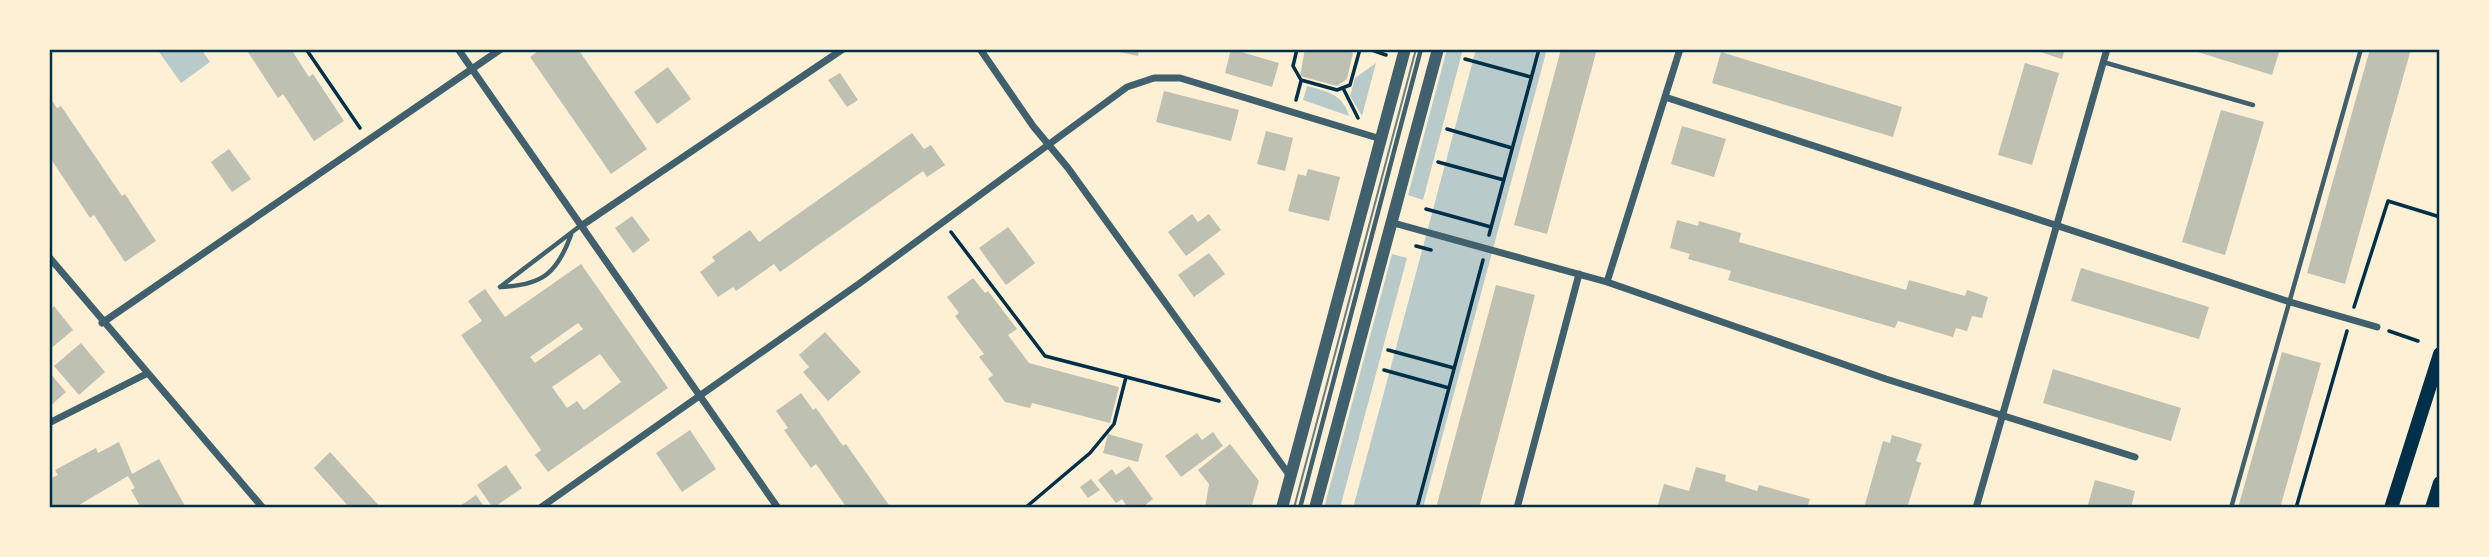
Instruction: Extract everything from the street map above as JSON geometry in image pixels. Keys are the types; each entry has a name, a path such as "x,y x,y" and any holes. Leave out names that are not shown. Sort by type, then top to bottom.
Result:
{"main road":[{"path":"2391,508 2440,355"},
{"path":"2432,508 2440,483"}],"street":[{"path":"458,49 778,508"},
{"path":"103,323 501,49"},
{"path":"581,226 844,49"},
{"path":"980,49 1290,476"},
{"path":"1282,508 1405,49"},
{"path":"1315,508 1437,49"},
{"path":"1607,282 1681,49"},
{"path":"1976,508 2107,49"},
{"path":"540,508 701,397 1127,88 1154,78 1180,78 1381,139"},
{"path":"1665,97 2290,302 2376,327"},
{"path":"1390,222 1486,246 1607,282 1886,379 2135,457"},
{"path":"49,257 263,508"},
{"path":"1517,508 1579,274"},
{"path":"49,423 146,374"}],"lane":[{"path":"1300,508 1421,49"},
{"path":"2231,508 2361,49"},
{"path":"2103,62 2253,105"},
{"path":"572,233 563,256 546,276 527,286 500,287 581,226"}],"path":[{"path":"306,49 368,140"},
{"path":"1297,49 1293,66 1301,80 1337,90 1350,85 1360,49"},
{"path":"1368,49 1387,55"},
{"path":"1417,508 1539,49"},
{"path":"1465,59 1532,77"},
{"path":"1292,112 1301,80"},
{"path":"1343,88 1366,134"},
{"path":"1447,129 1513,148"},
{"path":"1438,162 1504,181"},
{"path":"2296,508 2350,320 2388,201 2440,217"},
{"path":"1426,209 1492,227"},
{"path":"943,222 1045,356 1239,405"},
{"path":"2376,327 2418,341"},
{"path":"1388,351 1454,369"},
{"path":"1384,370 1449,388"},
{"path":"1025,508 1090,453 1114,424 1126,377"}],"shaded area":[{"path":"157,49 201,49 210,62 181,83"},
{"path":"1447,49 1463,49 1423,200 1408,195"},
{"path":"1476,49 1547,49 1423,508 1353,508"},
{"path":"1376,63 1362,116 1350,96 1355,78"},
{"path":"1307,86 1339,98 1349,116 1303,100"},
{"path":"1392,254 1407,258 1340,508 1324,508"}],"building":[{"path":"246,49 291,49 309,77 313,74 344,121 314,141 283,94 278,98"},
{"path":"541,49 578,49 647,149 611,174 530,57"},
{"path":"1105,49 1139,49 1138,56"},
{"path":"1231,49 1279,63 1272,87 1225,73"},
{"path":"1305,49 1344,49 1353,53 1347,79 1337,86 1300,76"},
{"path":"1561,49 1597,49 1547,234 1514,225"},
{"path":"2031,49 2065,49 2062,59"},
{"path":"2188,49 2280,49 2272,75"},
{"path":"2370,49 2411,49 2345,284 2307,273"},
{"path":"1721,52 1902,107 1893,137 1712,83"},
{"path":"2025,63 2059,73 2032,165 1998,155"},
{"path":"668,67 691,99 657,124 634,92"},
{"path":"840,73 858,100 847,107 828,80"},
{"path":"1164,91 1239,110 1231,141 1156,122"},
{"path":"49,96 57,108 61,106 156,241 125,262 94,215 90,218 49,156"},
{"path":"2221,110 2264,122 2225,255 2182,242"},
{"path":"1682,126 1726,139 1714,177 1671,164"},
{"path":"1266,131 1293,138 1285,171 1257,164"},
{"path":"912,133 924,149 931,145 945,165 927,177 923,171 780,272 774,264 736,291 733,287 718,297 700,272 715,261 712,257 750,230 759,242"},
{"path":"229,149 251,179 232,192 211,162"},
{"path":"1308,169 1340,177 1329,221 1288,211 1298,174 1306,176"},
{"path":"1192,214 1198,222 1209,214 1221,230 1186,256 1168,232"},
{"path":"632,216 650,240 633,253 615,228"},
{"path":"1677,220 1698,226 1699,221 1741,233 1739,242 1906,290 1909,280 1965,296 1967,290 1988,297 1982,318 1972,316 1967,331 1956,328 1953,337 1898,321 1895,328 1728,280 1731,271 1688,259 1690,254 1670,248"},
{"path":"1008,227 1035,263 1006,285 979,248"},
{"path":"1209,253 1225,274 1194,297 1178,275"},
{"path":"581,264 668,388 548,472 535,455 541,450 461,335 482,321 468,301 485,289 505,317","holes":["578,323 583,329 535,363 530,357","600,354 621,382 584,410 577,401 567,408 552,387"]},
{"path":"2081,268 2209,307 2199,339 2071,301"},
{"path":"973,278 985,293 988,291 1017,329 1008,335 1029,363 1119,387 1110,423 1032,403 1030,408 1005,402 988,379 993,375 979,357 984,354 955,316 959,313 947,297"},
{"path":"1496,285 1535,295 1479,508 1436,508"},
{"path":"54,306 73,330 49,350 49,311"},
{"path":"825,332 861,372 828,401 803,372 809,367 799,355"},
{"path":"81,343 105,372 79,395 54,366"},
{"path":"2282,352 2321,363 2280,508 2238,508"},
{"path":"2053,369 2181,408 2171,441 2043,403"},
{"path":"49,372 66,392 49,407"},
{"path":"801,393 813,410 816,408 843,446 846,444 891,508 847,508 816,464 811,468 784,430 788,428 776,411"},
{"path":"690,430 716,469 682,492 656,453"},
{"path":"1213,432 1223,446 1181,477 1165,456 1197,433 1202,440"},
{"path":"1108,434 1143,444 1138,462 1103,453"},
{"path":"1892,435 1922,444 1916,461 1921,463 1907,508 1864,508 1883,441 1890,443"},
{"path":"119,442 132,474 159,459 186,508 141,508 131,490 135,488 128,476 74,508 49,508 49,479 58,475 55,470 96,448 98,453"},
{"path":"1230,444 1259,481 1251,508 1205,508 1209,484 1198,470"},
{"path":"330,452 381,508 350,508 314,468"},
{"path":"506,465 522,488 493,508 477,485"},
{"path":"1129,466 1153,499 1141,508 1128,508 1122,499 1116,503 1098,480 1112,469 1116,475"},
{"path":"1696,467 1726,475 1725,481 1757,491 1759,485 1810,499 1807,508 1657,508 1664,484 1689,491"},
{"path":"1091,479 1100,490 1088,498 1080,487"},
{"path":"2095,480 2135,491 2131,508 2087,508"},
{"path":"476,495 485,508 457,508"}],"tram line":[{"path":"1294,508 1416,49"}]}
